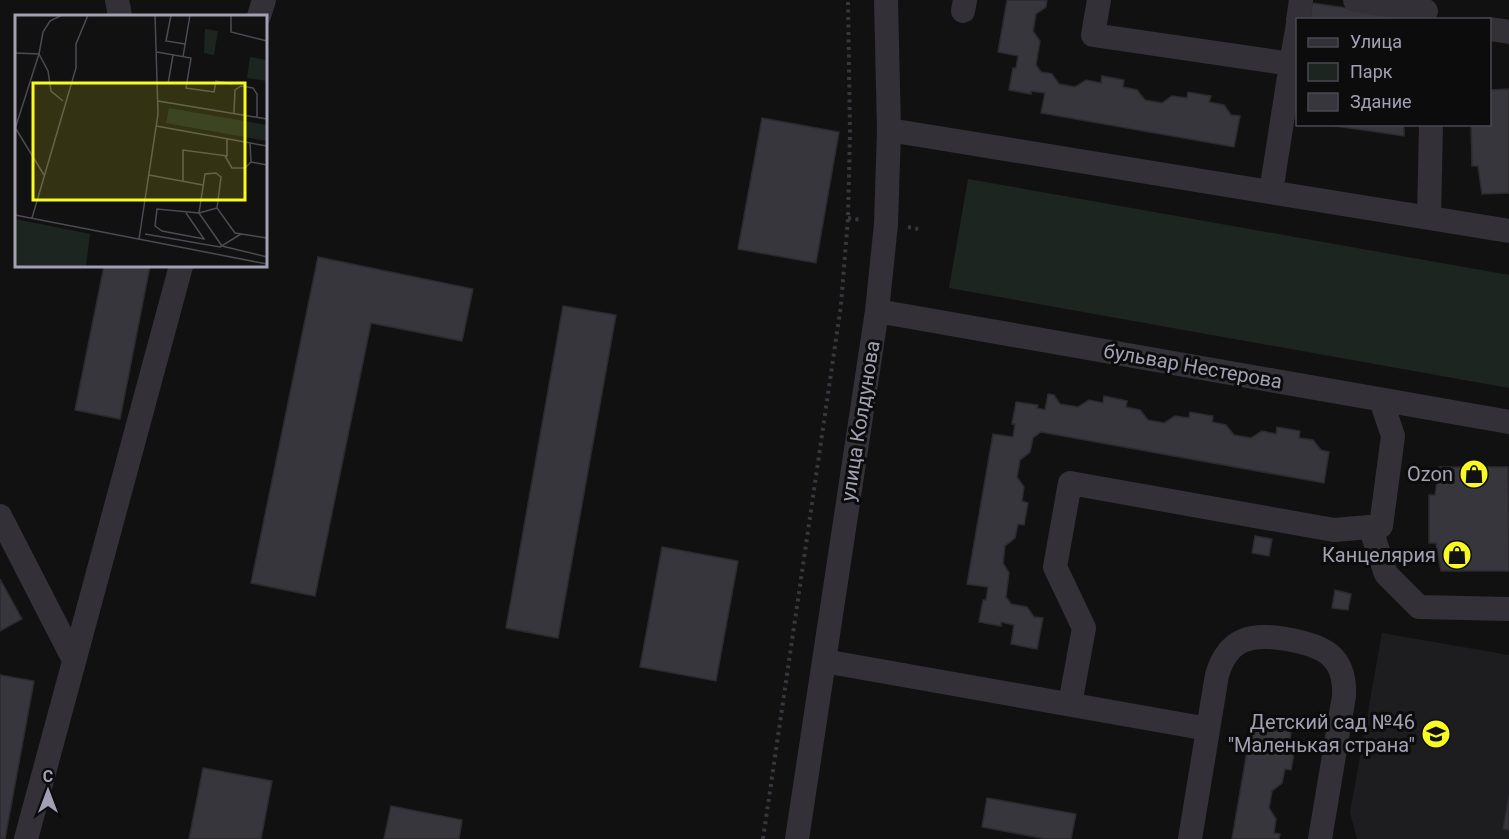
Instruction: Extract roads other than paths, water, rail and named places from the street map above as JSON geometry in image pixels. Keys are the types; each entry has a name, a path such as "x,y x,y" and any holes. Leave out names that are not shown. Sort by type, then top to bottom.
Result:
{"street":[{"path":"117,0 120,15"},
{"path":"259,15 264,0"},
{"name":"улица Колдунова","path":"797,839 877,311 886,224 889,130 886,0"},
{"path":"1099,0 1093,36 1292,64"},
{"path":"1299,18 1301,0"},
{"path":"1355,0 1426,11"},
{"path":"1491,28 1509,32"},
{"path":"1271,192 1296,36"},
{"path":"1430,217 1431,126"},
{"path":"889,130 1509,231"},
{"path":"26,839 181,267"},
{"name":"бульвар Нестерова","path":"877,311 1509,422"},
{"path":"1071,704 1084,628 1055,567 1070,483 1334,530 1381,526 1393,436 1381,400"},
{"path":"0,516 74,660"},
{"path":"1370,527 1386,574 1419,607 1509,609"},
{"path":"1190,839 1220,663 1236,644 1258,636 1306,642 1317,646 1328,652 1342,672 1345,684 1344,696 1320,839"},
{"path":"824,661 1208,729"}],"place":[{"name":"Ozon","path":"1474,474"},
{"name":"Канцелярия","path":"1457,555"},
{"name":"Детский сад №46 \"Маленькая страна\"","path":"1436,734"}]}
